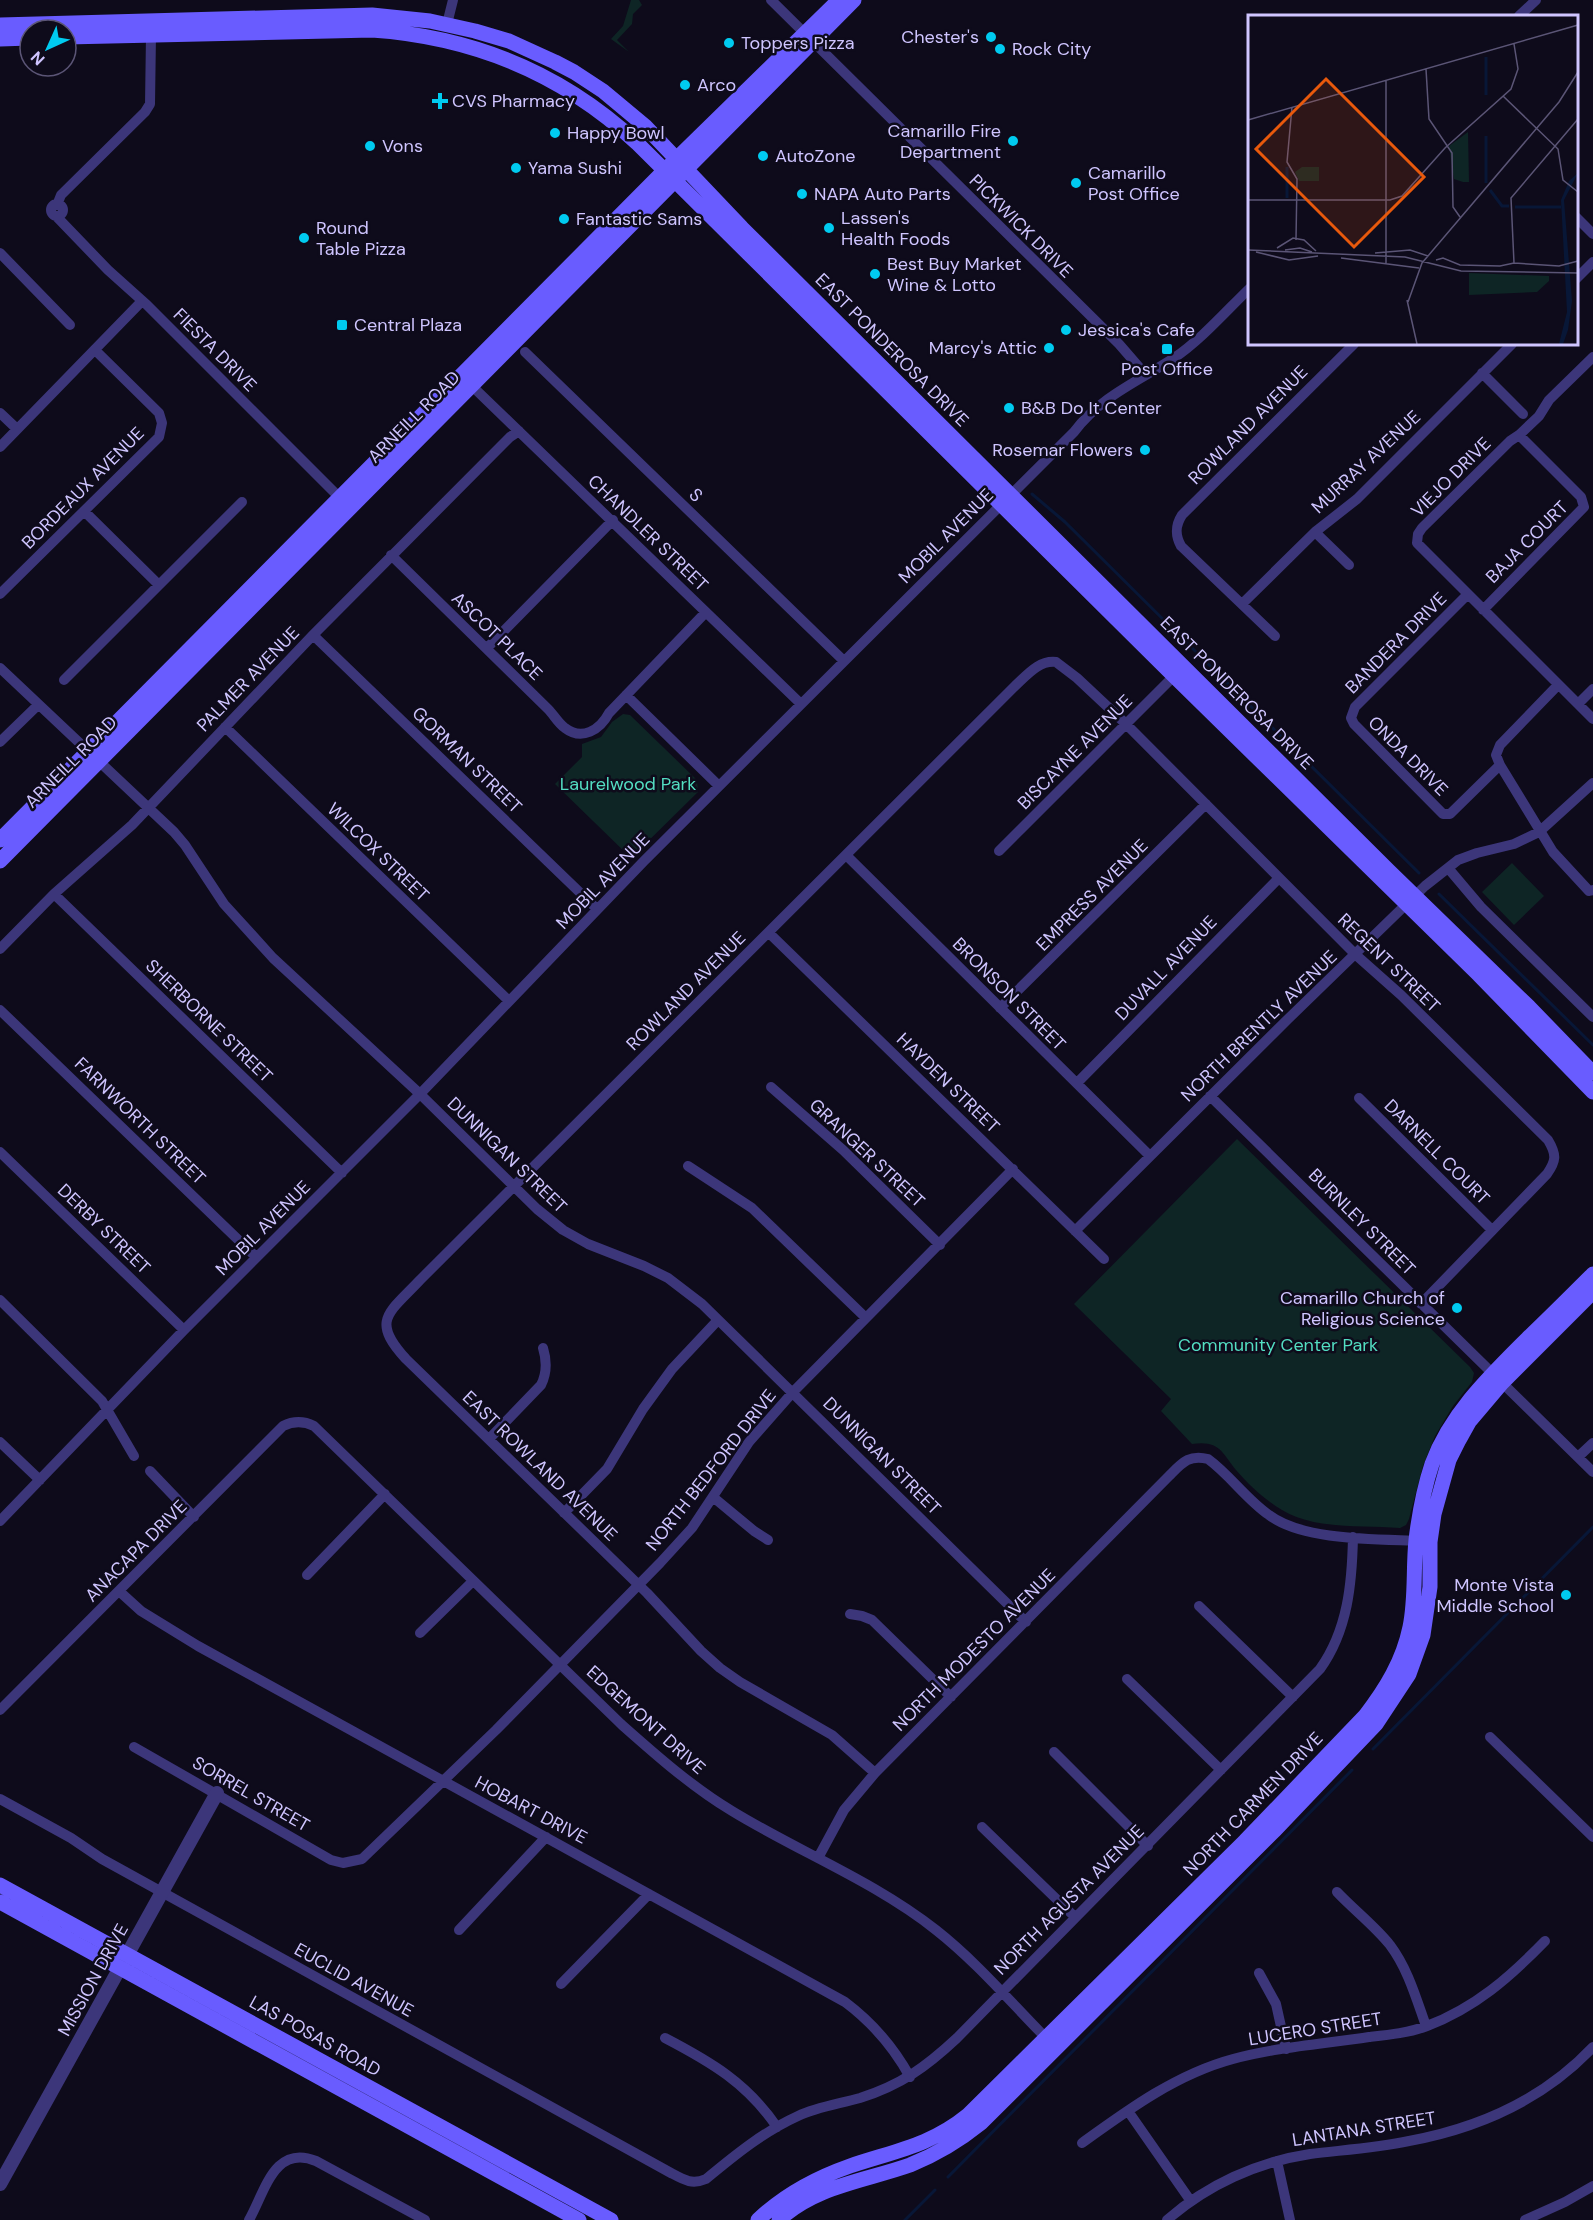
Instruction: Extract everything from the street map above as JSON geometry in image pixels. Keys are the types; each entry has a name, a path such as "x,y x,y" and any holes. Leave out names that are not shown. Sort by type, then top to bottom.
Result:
{"main road":[{"name":"ARNEILL ROAD","path":"809,38 839,0"},
{"name":"ARNEILL ROAD","path":"0,861 93,757 669,176 809,38 854,0"},
{"name":"EAST PONDEROSA DRIVE","path":"0,25 372,15 430,21 509,41 574,72 603,91 645,126 1174,676 1411,901 1529,1006 1593,1073"},
{"name":"EAST PONDEROSA DRIVE","path":"78,37 372,30 419,34 504,57 543,75 592,105 619,126 1006,500 1411,901 1479,975 1593,1092"},
{"path":"0,39 18,38"},
{"path":"504,57 516,52 532,58 539,56"},
{"name":"ARNEILL ROAD","path":"346,503 472,386 669,176"},
{"name":"ARNEILL ROAD","path":"0,840 93,757"},
{"name":"NORTH CARMEN DRIVE","path":"1497,1378 1593,1274"},
{"name":"NORTH CARMEN DRIVE","path":"779,2220 793,2208 818,2194 912,2164 947,2146 981,2123 1052,2043 1343,1740 1380,1697 1396,1669 1410,1629 1423,1541 1425,1490 1436,1455 1458,1414 1593,1292"},
{"name":"LAS POSAS ROAD","path":"0,1885 124,1962 579,2220"},
{"name":"LAS POSAS ROAD","path":"0,1902 124,1962 611,2220"},
{"name":"NORTH CARMEN DRIVE","path":"758,2220 778,2202 826,2176 906,2149 945,2131 968,2115 1052,2043"}],"street":[{"path":"447,24 453,0"},
{"name":"PICKWICK DRIVE","path":"771,0 1119,344 1145,374"},
{"path":"1520,15 1536,0"},
{"name":"FIESTA DRIVE","path":"151,35 150,104 137,121 61,195 56,211 108,270 346,503"},
{"path":"1578,219 1593,234"},
{"path":"0,253 70,325"},
{"path":"1578,277 1593,262"},
{"name":"MOBIL AVENUE","path":"0,1521 184,1330 420,1094 597,909 1093,410 1106,399 1175,357 1248,290"},
{"path":"0,447 142,301"},
{"name":"ROWLAND AVENUE","path":"1243,603 1181,546 1176,535 1178,522 1182,515 1353,345"},
{"name":"MURRAY AVENUE","path":"1243,603 1316,532 1357,499 1511,345"},
{"name":"BORDEAUX AVENUE","path":"0,594 152,445 162,429 161,418 155,407 95,350"},
{"name":"S","path":"525,352 844,661"},
{"path":"1519,435 1537,418 1549,400 1593,357"},
{"path":"1482,373 1523,414"},
{"name":"CHANDLER STREET","path":"472,386 801,704"},
{"path":"0,413 17,429"},
{"name":"PALMER AVENUE","path":"0,949 54,894 132,825 391,555 510,437 519,431"},
{"name":"VIEJO DRIVE","path":"1467,595 1420,548 1417,543 1418,537 1422,528 1510,441 1519,435"},
{"name":"BAJA COURT","path":"1483,610 1584,507 1581,497 1519,435"},
{"path":"64,680 242,502"},
{"path":"84,511 159,585"},
{"path":"487,648 613,520"},
{"path":"1316,532 1349,565"},
{"name":"ASCOT PLACE","path":"391,555 487,648 562,726 575,733 583,734 599,728 626,695"},
{"path":"1467,595 1593,719"},
{"name":"BANDERA DRIVE","path":"1351,715 1355,707 1467,595"},
{"path":"1243,603 1275,636"},
{"path":"706,612 626,695 719,786"},
{"name":"GORMAN STREET","path":"313,635 597,909"},
{"name":"ROWLAND AVENUE","path":"406,1359 389,1339 386,1331 389,1314 420,1280 1015,686 1037,667 1049,661"},
{"name":"REGENT STREET","path":"1049,661 1063,665 1126,724 1356,954 1497,1089 1548,1140 1554,1150 1555,1162 1547,1174 1421,1304"},
{"name":"DUNNIGAN STREET","path":"0,668 185,845 224,904 273,958 562,1230 588,1244 644,1266 668,1278 686,1291 793,1392 1026,1622"},
{"name":"BISCAYNE AVENUE","path":"999,851 1174,676"},
{"path":"1558,685 1500,745 1496,755 1539,832 1562,864 1589,891 1593,891"},
{"path":"1578,705 1593,689"},
{"path":"0,742 38,705"},
{"name":"ONDA DRIVE","path":"1351,715 1354,724 1443,814 1450,814 1500,765"},
{"name":"WILCOX STREET","path":"225,727 509,1002"},
{"name":"NORTH BRENTLY AVENUE","path":"1076,1231 1210,1096 1448,868 1458,860 1514,844 1539,832 1593,783"},
{"name":"EMPRESS AVENUE","path":"1000,1008 1206,804"},
{"name":"BRONSON STREET","path":"846,855 1150,1156"},
{"path":"1448,868 1481,907 1593,1017"},
{"name":"DUVALL AVENUE","path":"1077,1083 1279,878"},
{"name":"SHERBORNE STREET","path":"54,894 342,1173"},
{"name":"HAYDEN STREET","path":"769,933 1104,1258"},
{"name":"FARNWORTH STREET","path":"0,1010 256,1257"},
{"name":"GRANGER STREET","path":"771,1087 843,1150 940,1245"},
{"name":"BURNLEY STREET","path":"1210,1096 1593,1472"},
{"name":"DARNELL COURT","path":"1359,1098 1492,1230"},
{"name":"DERBY STREET","path":"0,1152 184,1330"},
{"path":"688,1166 758,1214 866,1318"},
{"name":"NORTH BEDFORD DRIVE","path":"353,1862 362,1858 380,1843 443,1782 638,1585 692,1527 749,1442 793,1392 1013,1170"},
{"path":"0,1300 108,1409 134,1456"},
{"path":"564,1513 606,1469 643,1409 672,1369 718,1320"},
{"path":"489,1439 541,1385 546,1367 543,1348"},
{"name":"EAST ROWLAND AVENUE","path":"406,1359 720,1668 832,1735 875,1773"},
{"name":"EDGEMONT DRIVE","path":"300,1422 314,1426 621,1724 730,1811 899,1904 936,1930 1052,2043"},
{"name":"ANACAPA DRIVE","path":"0,1710 283,1426 300,1422"},
{"path":"0,1442 40,1480"},
{"path":"1578,1457 1593,1443"},
{"name":"NORTH MODESTO AVENUE","path":"818,1858 844,1810 875,1773 1169,1476 1189,1459 1198,1456 1208,1459 1271,1517 1308,1532 1423,1541"},
{"path":"150,1471 194,1517"},
{"path":"307,1575 385,1494"},
{"path":"713,1497 768,1540"},
{"name":"NORTH AGUSTA AVENUE","path":"695,2182 706,2179 747,2145 777,2127 809,2112 860,2098 910,2077 940,2054 1148,1846 1326,1661 1347,1610 1353,1537"},
{"path":"420,1633 473,1581"},
{"name":"HOBART DRIVE","path":"119,1591 141,1611 169,1629 845,2002 885,2038 910,2077"},
{"path":"1199,1606 1293,1697"},
{"path":"850,1614 872,1620 951,1697"},
{"path":"1127,1679 1221,1770"},
{"path":"1490,1737 1593,1836"},
{"name":"SORREL STREET","path":"134,1747 332,1860 353,1862"},
{"path":"1054,1752 1148,1846"},
{"name":"MISSION DRIVE","path":"0,2184 217,1794"},
{"name":"EUCLID AVENUE","path":"0,1799 161,1892 671,2173 695,2182"},
{"path":"982,1827 1075,1917"},
{"path":"459,1930 546,1837"},
{"path":"1337,1892 1397,1955 1410,1981 1426,2026"},
{"path":"561,1984 649,1894"},
{"name":"LUCERO STREET","path":"1082,2143 1128,2111 1196,2072 1234,2059 1286,2049 1393,2034 1426,2026 1463,2010 1491,1992 1545,1941"},
{"path":"1258,1973 1276,2004 1286,2049"},
{"path":"665,2038 713,2064 736,2080 756,2099 777,2127"},
{"name":"LANTANA STREET","path":"1167,2220 1190,2200 1215,2185 1277,2161 1309,2154 1409,2141 1470,2126 1536,2094 1559,2078 1593,2047"},
{"path":"1128,2111 1190,2200"},
{"path":"249,2220 276,2169 284,2161 297,2157 316,2161 425,2220"},
{"path":"1277,2161 1290,2220"},
{"path":"1525,2220 1593,2186"}],"green space":[{"path":"631,0 639,0 642,5 633,14 632,24 617,40 629,52 611,39 623,26"},
{"name":"Laurelwood Park","path":"623,714 630,715 697,780 698,792 631,858 555,784 582,757 582,744 601,737 612,722"},
{"path":"1512,863 1544,896 1514,925 1482,892"},
{"name":"Community Center Park","path":"1237,1139 1474,1373 1472,1382 1453,1406 1435,1436 1423,1466 1409,1519 1406,1525 1400,1528 1324,1524 1295,1516 1276,1506 1246,1481 1215,1446 1192,1444 1161,1411 1171,1399 1074,1304"}],"waterway":[{"path":"1032,494 1065,522 1419,873"},
{"path":"1439,894 1593,1045"},
{"path":"1373,1749 1593,1527"},
{"path":"948,2177 1352,1770"},
{"path":"905,2220 935,2190"}],"place":[{"name":"Chester's","path":"991,37"},
{"name":"Toppers Pizza","path":"729,43"},
{"name":"Rock City","path":"1000,49"},
{"name":"Arco","path":"685,85"},
{"name":"CVS Pharmacy","path":"440,101"},
{"name":"Happy Bowl","path":"555,133"},
{"name":"Camarillo Fire Department","path":"1013,141"},
{"name":"Vons","path":"370,146"},
{"name":"AutoZone","path":"763,156"},
{"name":"Yama Sushi","path":"516,168"},
{"name":"Camarillo Post Office","path":"1076,183"},
{"name":"NAPA Auto Parts","path":"802,194"},
{"name":"Fantastic Sams","path":"564,219"},
{"name":"Lassen's Health Foods","path":"829,228"},
{"name":"Round Table Pizza","path":"304,238"},
{"name":"Best Buy Market Wine & Lotto","path":"875,274"},
{"name":"Central Plaza","path":"342,325"},
{"name":"Jessica's Cafe","path":"1066,330"},
{"name":"Marcy's Attic","path":"1049,348"},
{"name":"Post Office","path":"1167,349"},
{"name":"B&B Do It Center","path":"1009,408"},
{"name":"Rosemar Flowers","path":"1145,450"},
{"name":"Camarillo Church of Religious Science","path":"1457,1308"},
{"name":"Monte Vista Middle School","path":"1566,1595"}]}
